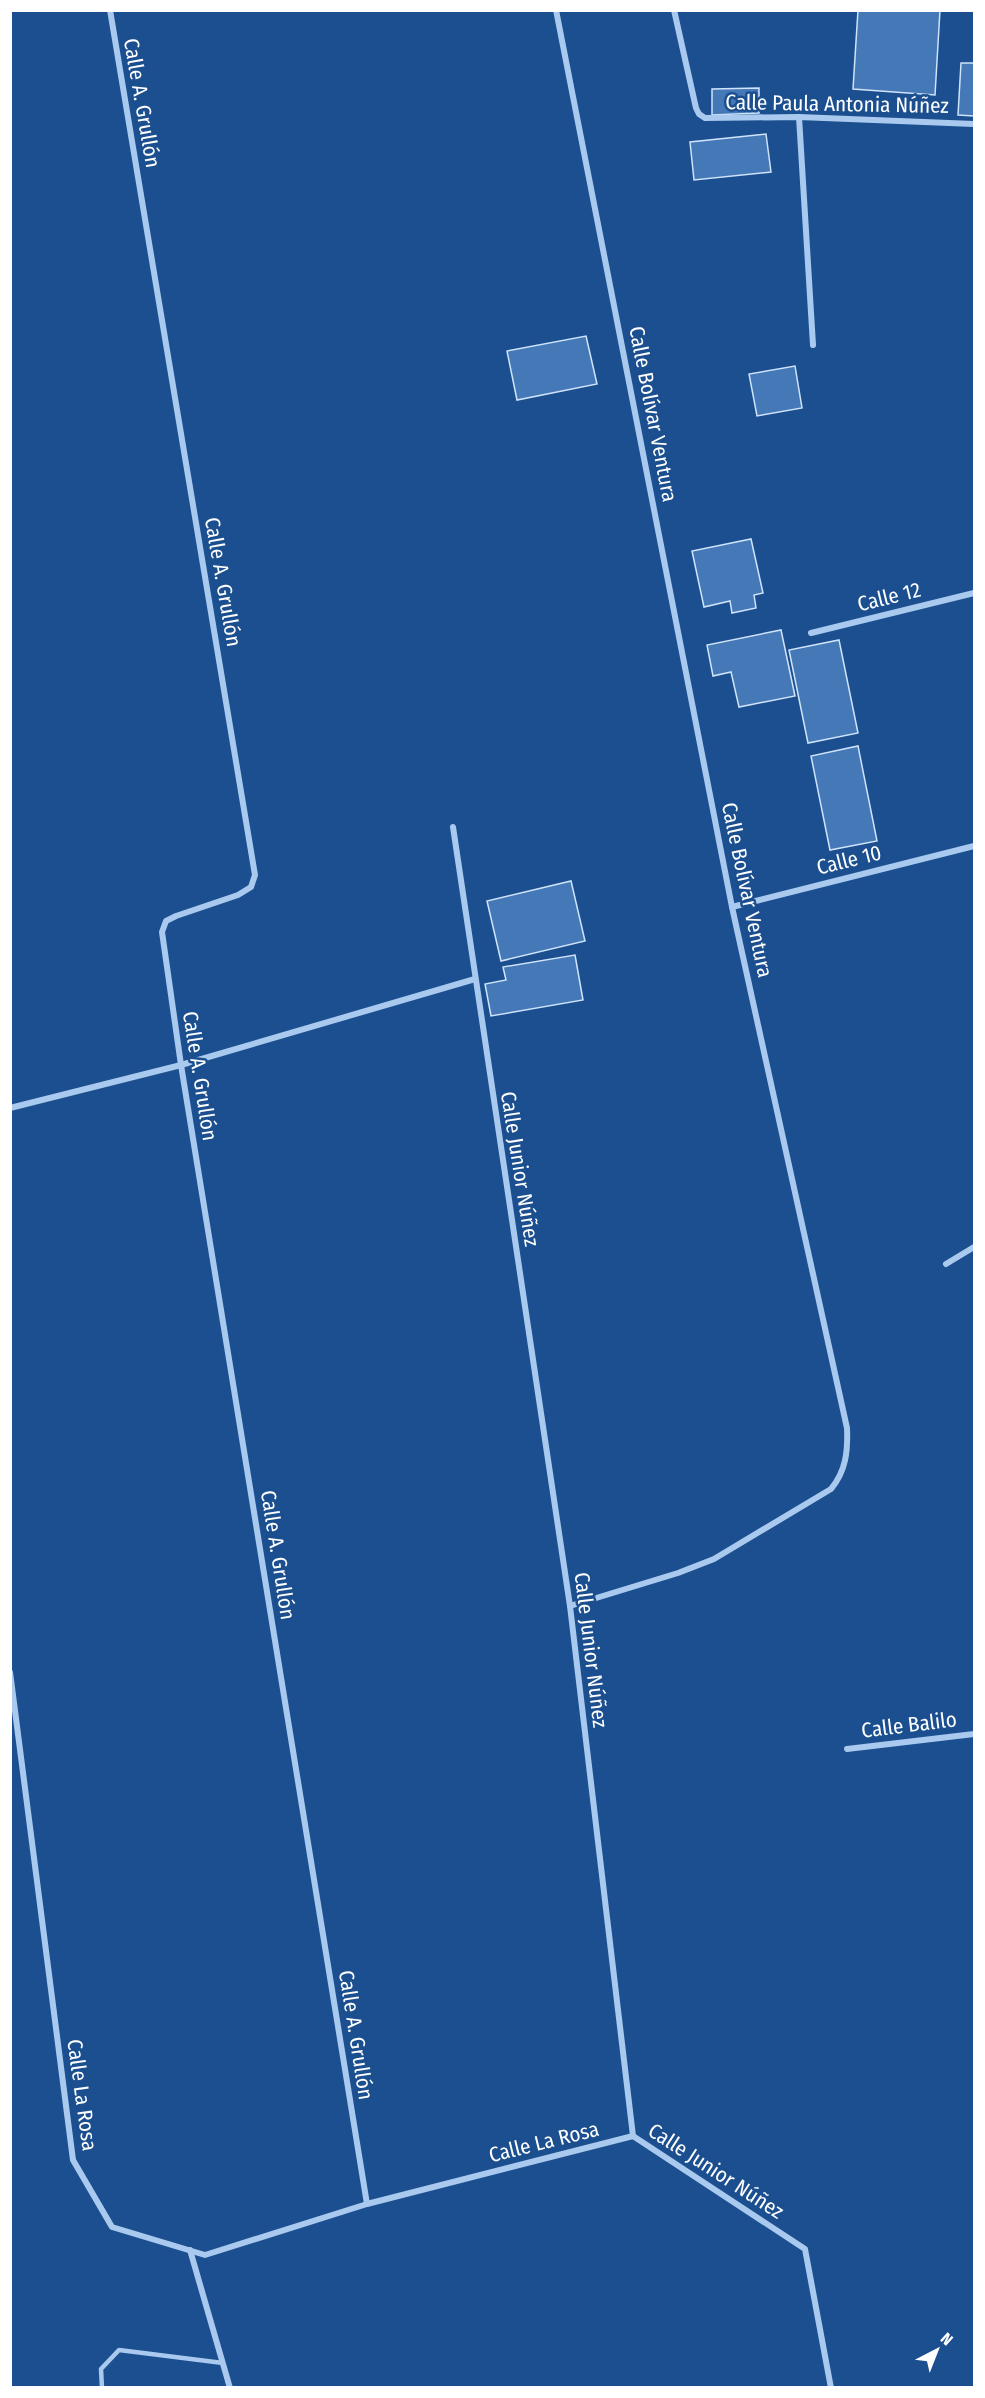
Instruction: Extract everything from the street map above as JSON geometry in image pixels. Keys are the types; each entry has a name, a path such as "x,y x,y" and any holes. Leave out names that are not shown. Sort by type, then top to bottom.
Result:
{"street":[{"name":"Calle A. Grullón","path":"110,10 255,875 251,887 238,895 176,916 166,921 162,932 181,1065 367,2204"},
{"name":"Calle Bolívar Ventura","path":"556,10 732,907 847,1428 848,1447 840,1478 831,1489 714,1558 678,1573 570,1606"},
{"name":"Calle Paula Antonia Núñez","path":"674,10 699,114 705,118 799,117 975,124"},
{"path":"799,117 813,345"},
{"name":"Calle 12","path":"811,633 975,593"},
{"name":"Calle Junior Núñez","path":"453,827 570,1606 633,2136 805,2249 831,2388"},
{"name":"Calle 10","path":"732,907 975,846"},
{"path":"10,1108 181,1065 475,979"},
{"path":"946,1264 975,1247"},
{"name":"Calle La Rosa","path":"10,1672 73,2160 112,2227 205,2254 367,2204 633,2136"},
{"name":"Calle Balilo","path":"847,1749 975,1734"},
{"path":"190,2250 230,2388"}],"lane":[{"path":"102,2388 102,2369 119,2350 223,2364"}],"building":[{"path":"858,10 940,10 935,95 853,89"},
{"path":"961,63 974,63 974,116 958,115"},
{"path":"759,88 759,113 712,115 712,89"},
{"path":"766,134 771,172 694,180 690,142"},
{"path":"586,336 597,384 517,400 507,351"},
{"path":"795,366 802,408 757,416 749,374"},
{"path":"751,539 763,593 754,595 756,608 732,613 730,601 704,607 692,551"},
{"path":"781,630 795,696 739,707 731,672 713,676 707,645"},
{"path":"839,640 858,733 808,743 789,650"},
{"path":"858,746 877,841 830,850 811,756"},
{"path":"571,881 585,941 501,961 487,901"},
{"path":"575,955 583,1000 491,1016 485,984 506,980 503,967"}]}
